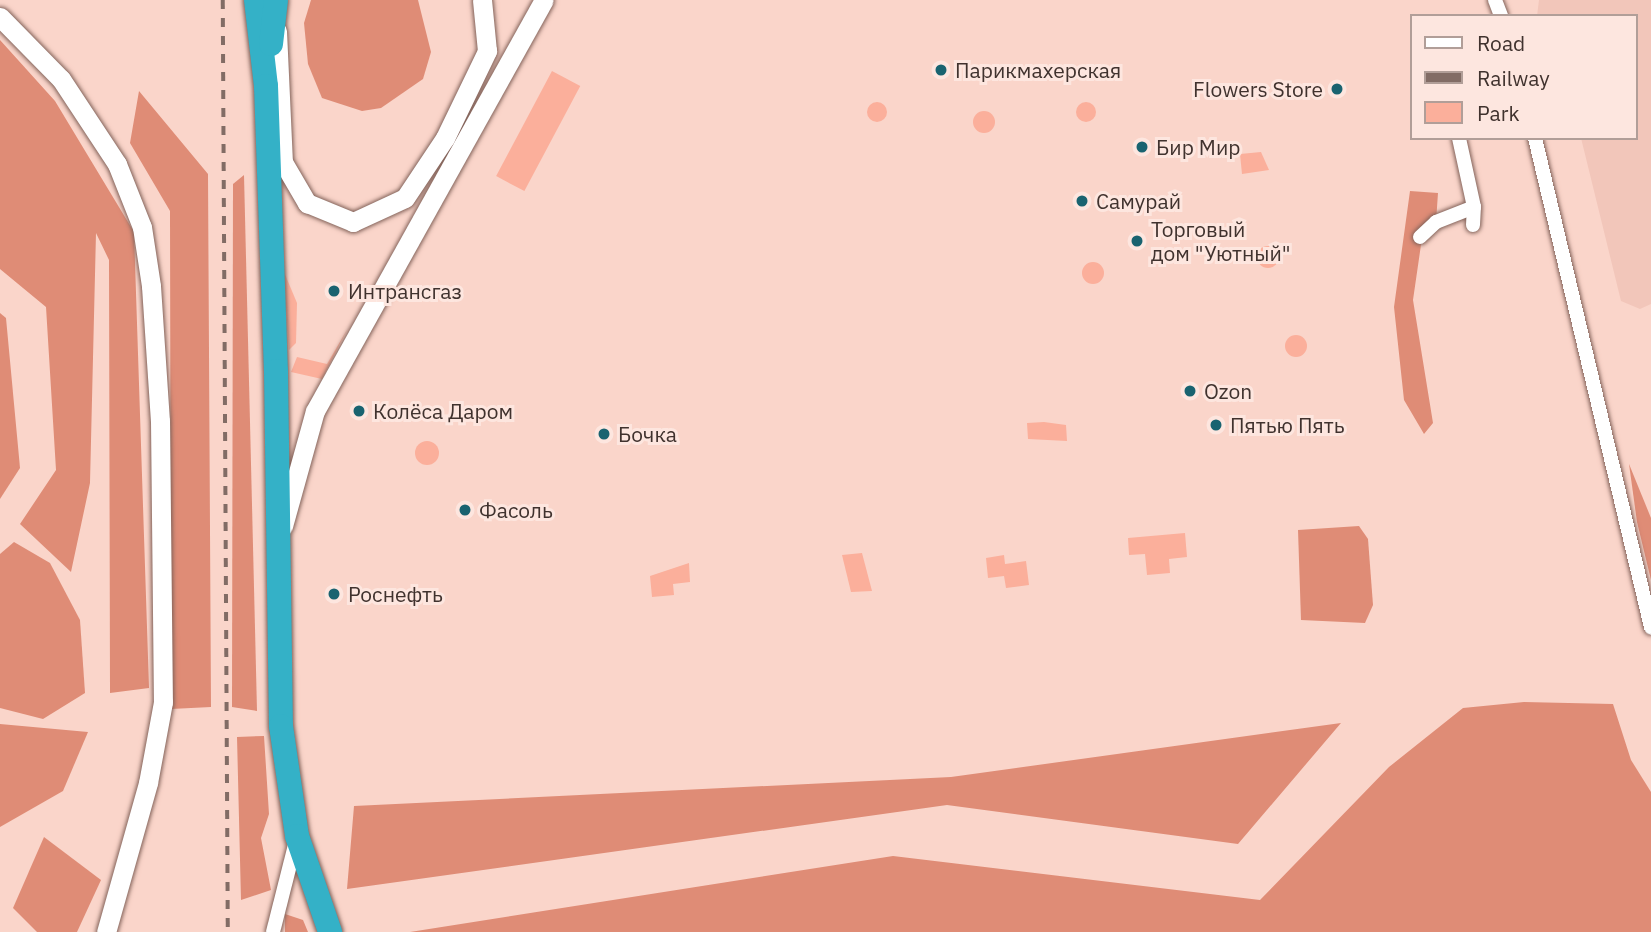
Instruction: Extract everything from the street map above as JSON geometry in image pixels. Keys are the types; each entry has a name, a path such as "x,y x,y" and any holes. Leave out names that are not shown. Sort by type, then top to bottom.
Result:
{"highway":[{"path":"256,0 266,86 281,726 298,836 330,932"},
{"path":"266,86 276,0"}],"main road":[{"path":"1,0 117,164 142,227 151,286 160,421 163,702 148,783 106,932"},
{"path":"276,0 283,162 307,204 353,222 405,198 445,138 487,51 482,0"},
{"path":"278,540 315,411 544,0"},
{"path":"0,17 43,58"}],"street":[{"path":"1458,140 1474,207 1473,225"},
{"path":"1535,140 1651,628"},
{"path":"1420,237 1436,222 1474,207"},
{"path":"273,932 298,836"}],"shaded area":[{"path":"311,0 418,0 431,52 423,79 381,108 362,111 322,98 308,64 304,23"},
{"path":"1539,0 1651,0 1651,304 1640,309 1621,301 1581,140 1637,140 1637,14 1537,14"},
{"path":"0,40 55,101 134,232 149,688 110,693 109,260 96,233 90,483 71,572 20,524 56,470 46,307 0,269"},
{"path":"139,91 208,174 211,707 171,709 170,211 130,143"},
{"path":"244,175 257,711 232,707 233,184"},
{"path":"1410,191 1438,193 1436,222 1423,231 1413,300 1433,423 1424,434 1404,400 1394,307"},
{"path":"0,313 6,318 20,468 0,499"},
{"path":"1629,464 1651,518 1651,580 1637,522"},
{"path":"1359,526 1368,539 1373,605 1365,623 1301,620 1298,530"},
{"path":"14,542 50,563 80,620 85,693 43,719 0,708 0,554"},
{"path":"1524,702 1613,704 1631,760 1651,792 1651,932 410,932 893,856 1260,900 1389,767 1463,708"},
{"path":"1341,723 1238,844 947,805 347,889 354,806 951,777"},
{"path":"0,724 88,732 63,791 0,827"},
{"path":"264,736 269,814 261,838 271,890 241,900 237,737"},
{"path":"44,837 101,880 77,932 37,932 13,908"},
{"path":"285,914 303,920 308,932 285,932"}],"green space":[{"path":"552,71 580,86 524,191 496,176"},
{"path":"873,102 881,102 887,112 881,122 873,122 867,116 867,108"},
{"path":"1082,102 1090,102 1096,112 1090,122 1082,122 1076,116 1076,108"},
{"path":"984,111 992,114 995,122 992,130 984,133 976,130 973,122 976,114"},
{"path":"1261,152 1269,170 1242,174 1240,154"},
{"path":"1268,246 1276,249 1279,257 1276,265 1268,268 1260,265 1257,257 1260,249"},
{"path":"1093,262 1101,265 1104,273 1101,281 1093,284 1085,281 1082,273 1085,265"},
{"path":"284,272 297,303 296,343 289,350"},
{"path":"348,328 322,379 291,372 297,357 327,364"},
{"path":"1296,335 1304,338 1307,346 1304,354 1296,357 1288,354 1285,346 1288,338"},
{"path":"1027,423 1066,425 1067,441 1028,439"},
{"path":"422,441 432,441 439,448 439,458 432,465 422,465 415,458 415,448"},
{"path":"1185,533 1187,557 1169,559 1170,573 1147,575 1145,554 1129,555 1128,538"},
{"path":"862,553 872,591 851,592 842,555"},
{"path":"1004,555 1005,564 1026,561 1029,585 1006,588 1004,576 988,578 986,558"},
{"path":"689,563 690,582 673,584 674,595 652,597 650,576"}],"railway":[{"path":"223,0 228,932"}],"place":[{"name":"Парикмахерская","path":"941,70"},
{"name":"Flowers Store","path":"1337,89"},
{"name":"Бир Мир","path":"1142,147"},
{"name":"Самурай","path":"1082,201"},
{"name":"Торговый дом \"Уютный\"","path":"1137,241"},
{"name":"Интрансгаз","path":"334,291"},
{"name":"Ozon","path":"1190,391"},
{"name":"Колёса Даром","path":"359,411"},
{"name":"Пятью Пять","path":"1216,425"},
{"name":"Бочка","path":"604,434"},
{"name":"Фасоль","path":"465,510"},
{"name":"Роснефть","path":"334,594"}]}
